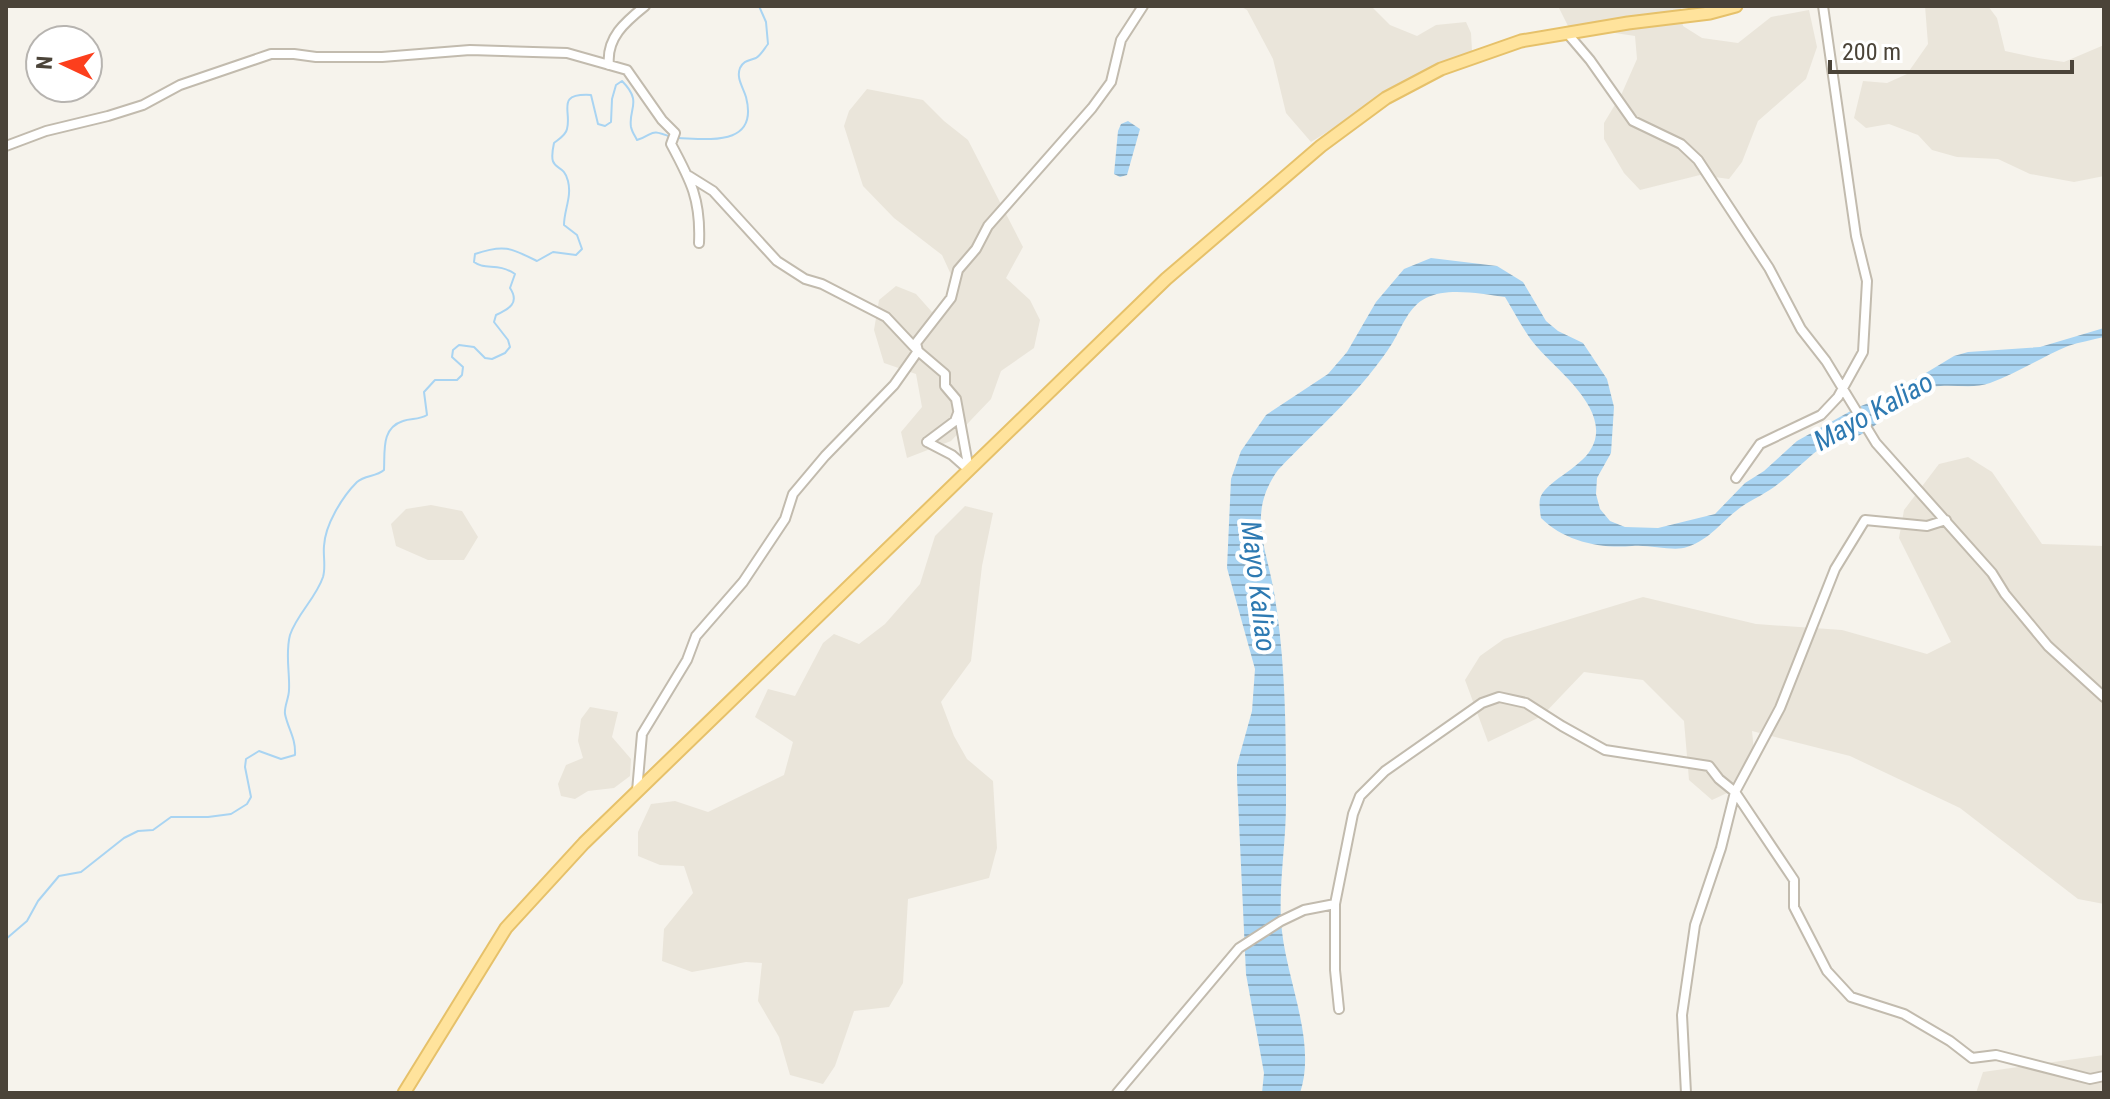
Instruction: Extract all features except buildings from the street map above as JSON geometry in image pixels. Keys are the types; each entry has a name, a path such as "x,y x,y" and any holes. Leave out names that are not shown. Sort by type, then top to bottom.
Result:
{"main road":[{"path":"404,1093 506,928 584,843 1166,279 1321,146 1386,98 1441,69 1521,41 1710,13 1736,6"}],"street":[{"path":"609,65 608,55 616,32 645,6"},
{"path":"637,791 642,734 687,660 696,636 743,582 785,519 793,494 894,385 918,351 916,343 951,298 958,270 976,249 988,226 1092,108 1111,82 1121,40 1143,6"},
{"path":"1736,478 1760,444 1821,415 1843,388 1863,352 1867,281 1856,236 1823,6"},
{"path":"1567,33 1633,121 1681,144 1698,160 1769,268 1801,329 1843,388 1876,443 1992,573 2005,594 2048,646 2104,697"},
{"path":"6,146 46,131 143,105 180,85 271,54 382,57 470,50 567,53 627,70 662,120 675,133 671,144 689,176 700,212 699,243"},
{"path":"689,176 713,191 777,261 805,279 822,284 886,317 945,374 945,386 956,399 959,410 969,470"},
{"path":"959,410 955,421 927,442 952,455 969,470"},
{"path":"1686,1093 1682,1015 1695,925 1721,848 1735,792 1780,708 1835,569 1865,520 1927,526 1946,520"},
{"path":"1339,1009 1335,970 1335,904 1353,814 1360,796 1385,771 1482,703 1499,697 1526,703 1605,750 1709,766 1735,792 1794,880 1794,907 1827,971 1851,997 1904,1014 1972,1058 1996,1055 2090,1079 2104,1076"},
{"path":"1117,1093 1239,948 1290,916 1335,904"}],"shaded area":[{"path":"1240,6 1371,6 1390,25 1417,36 1436,25 1466,22 1471,33 1472,51 1395,90 1311,142 1286,113 1273,59 1247,10"},
{"path":"1558,6 1681,6 1683,26 1702,38 1738,43 1771,17 1809,10 1817,47 1806,79 1758,121 1742,162 1729,179 1700,175 1640,190 1624,173 1604,139 1604,123 1637,59 1635,36 1568,26"},
{"path":"1925,6 1988,6 1997,18 2005,51 2064,62 2104,45 2104,176 2074,182 2030,174 1998,159 1957,157 1932,150 1918,135 1889,124 1866,128 1854,118 1863,81 1887,83 1907,74 1928,44"},
{"path":"867,89 923,100 968,140 1023,247 1006,278 1030,300 1040,320 1034,348 1001,371 991,399 951,441 907,458 901,432 922,407 916,374 884,363 874,330 879,300 896,286 916,294 932,312 949,296 953,279 942,255 894,218 863,186 844,126 849,111"},
{"path":"1968,457 1992,472 2042,544 2104,546 2104,904 2078,899 1960,808 1850,756 1752,731 1755,761 1740,787 1712,800 1689,780 1684,721 1643,680 1584,672 1542,716 1488,742 1465,680 1480,656 1504,639 1643,597 1756,624 1842,630 1927,654 1951,642 1899,538 1904,510 1939,464"},
{"path":"431,505 462,511 478,537 464,560 428,560 396,546 391,524 406,509"},
{"path":"965,506 993,513 982,566 971,661 941,702 967,759 993,781 997,848 989,878 908,899 903,983 889,1007 854,1011 835,1066 823,1084 790,1075 779,1037 758,1001 762,963 746,962 692,972 662,961 664,929 693,893 684,866 660,865 638,856 638,832 651,804 675,801 708,812 784,775 793,742 755,717 768,689 795,696 823,643 834,634 859,644 885,624 920,584 935,536"},
{"path":"590,707 618,712 612,737 631,759 630,776 614,788 588,791 575,799 561,796 558,784 566,765 583,758 578,741 581,719"},
{"path":"2104,1055 2104,1093 1976,1093 1983,1072"}],"water":[{"path":"1128,121 1140,129 1127,175 1120,177 1114,174 1118,131 1121,124"},
{"name":"Mayo Kaliao","path":"1431,258 1497,266 1523,282 1546,321 1558,331 1583,343 1607,379 1614,407 1611,453 1597,478 1596,494 1600,509 1610,521 1625,527 1658,528 1715,514 1745,483 1764,471 1797,441 1856,408 1891,394 1954,356 1968,352 2040,347 2104,328 2104,337 2068,346 1990,383 1937,386 1918,391 1869,430 1828,443 1695,544 1675,549 1620,547 1571,538 1541,518 1543,493 1586,456 1596,435 1595,421 1581,394 1533,342 1505,297 1444,293 1426,298 1415,306 1368,376 1278,470 1263,501 1261,530 1278,619 1284,698 1286,804 1281,919 1305,1051 1300,1093 1262,1093 1264,1073 1246,974 1237,779 1237,765 1252,711 1255,669 1227,568 1231,479 1241,451 1266,415 1328,374 1347,352 1376,302 1404,269"}],"waterway":[{"path":"678,138 728,137 745,125 748,113 739,79 740,68 745,62 758,57 768,44 766,22 759,6"},
{"path":"6,939 27,921 38,901 59,876 81,872 124,838 138,831 153,830 171,817 231,814 247,804 251,797 246,759 259,751 281,759 295,755 285,714 289,690 290,635 323,577 325,538 335,512 357,482 384,470 386,441 391,429 403,421 427,415 424,392 435,380 457,380 462,375 463,367 452,357 453,350 459,345 474,347 485,358 492,359 510,347 494,322 496,315 513,302 510,288 515,274 503,268 478,265 474,262 475,254 507,249 537,261 553,252 576,255 582,249 577,235 564,225 568,181 563,171 554,164 552,153 554,143 566,131 567,104 573,97 591,95 598,124 605,126 611,122 612,99 616,85 622,81 632,95 631,127 637,140 655,132 671,137"}]}
